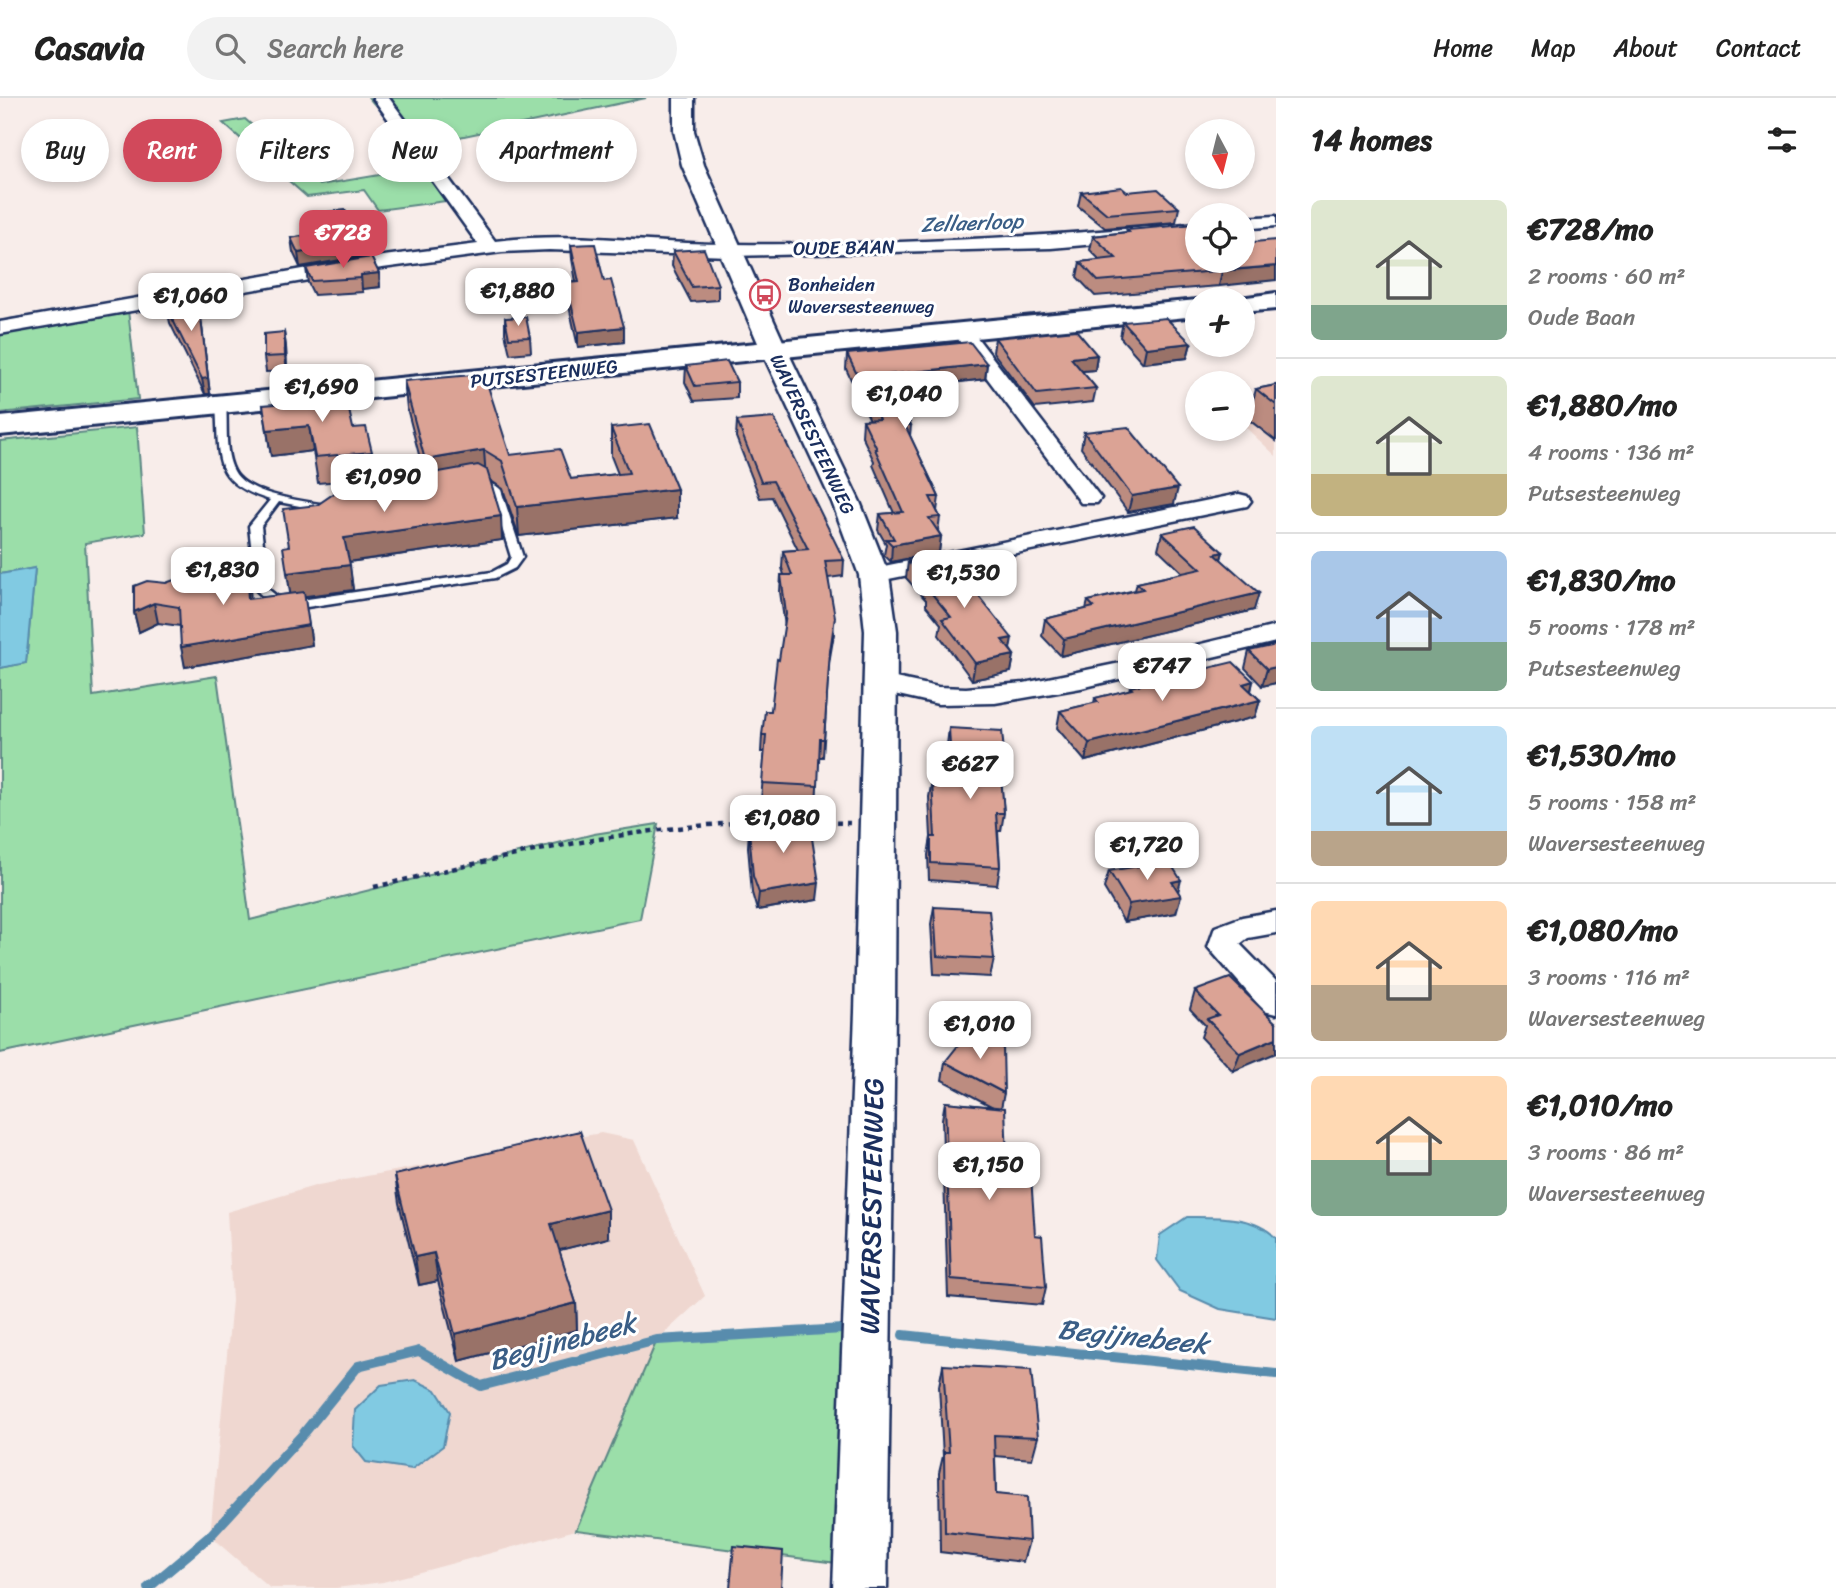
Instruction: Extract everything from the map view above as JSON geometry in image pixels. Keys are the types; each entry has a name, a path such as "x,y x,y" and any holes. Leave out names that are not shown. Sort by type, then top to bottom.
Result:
{"main road":[{"path":"1255,303 1276,301"},
{"name":"PUTSESTEENWEG","path":"0,426 1185,310"}],"street":[{"path":"381,98 490,247"},
{"name":"WAVERSESTEENWEG","path":"684,98 684,131 693,165 774,350 846,502 874,575 881,631 875,1012 860,1588"},
{"path":"1255,223 1276,221"},
{"name":"OUDE BAAN","path":"0,328 360,265 490,247 549,244 730,250 1051,242 1185,230"},
{"path":"962,331 1089,498"},
{"path":"874,575 1239,500"},
{"path":"881,683 910,694 948,697 1025,692 1276,634"},
{"path":"1276,922 1242,928 1226,935 1224,947 1276,1002"}],"lane":[{"path":"221,405 228,469 234,481 247,489 277,498 331,509 345,507"},
{"path":"277,498 255,526 262,590 275,601 295,605 495,575 511,566 517,556 496,490 481,483 467,485"}],"path":[{"path":"374,887 612,837 729,821 770,822"},
{"path":"797,822 877,825"}],"shaded area":[{"path":"1276,408 1276,456 1255,436 1255,412"},
{"path":"601,1133 634,1140 705,1296 657,1340 576,1530 383,1582 336,1588 270,1588 210,1536 232,1301 227,1212 318,1185"}],"green space":[{"path":"369,98 646,98 546,119 476,119 476,134 462,136 462,119 402,119 390,102 374,104"},
{"path":"236,121 236,134 223,123"},
{"path":"368,177 368,182 432,182 446,201 378,210 364,190 307,197 290,182 317,182 320,185 354,182 354,179"},
{"path":"128,310 138,399 0,413 0,330"},
{"path":"137,427 145,533 85,543 93,696 217,676 250,920 594,834 658,824 640,919 0,1053 0,668 26,663 35,568 0,574 0,441"},
{"path":"843,1329 837,1563 576,1530 657,1340"}],"water":[{"path":"35,568 26,663 0,668 0,574"},
{"path":"1187,1217 1246,1221 1267,1230 1276,1238 1276,1318 1220,1309 1180,1291 1157,1260 1160,1235"},
{"path":"415,1380 436,1390 450,1412 443,1446 412,1469 366,1462 353,1446 355,1410 381,1385"}],"building":[{"path":"1121,187 1127,192 1158,189 1179,208 1107,214 1081,192"},
{"path":"345,210 362,243 298,253 291,238 324,232 317,213"},
{"path":"1185,225 1185,273 1193,273 1098,281 1080,262 1116,258 1093,236 1129,232 1127,230"},
{"path":"1276,240 1276,266 1255,268 1255,242"},
{"path":"595,244 604,281 611,280 624,327 578,332 566,283 579,282 571,245"},
{"path":"704,249 718,285 692,287 673,251"},
{"path":"371,257 379,273 361,275 361,278 312,281 306,268"},
{"path":"199,302 208,378 202,379 167,308"},
{"path":"526,317 530,337 509,338 505,318"},
{"path":"1166,318 1185,337 1185,344 1146,348 1123,322"},
{"path":"1076,330 1097,355 1071,358 1096,388 1037,394 995,338"},
{"path":"284,332 285,356 264,357 264,334"},
{"path":"970,342 987,364 886,375 911,425 905,425 939,497 930,497 940,517 929,518 941,536 892,545 886,539 894,539 880,514 903,512 863,420 879,419 847,354"},
{"path":"727,361 737,382 695,386 686,366"},
{"path":"472,375 473,381 486,380 510,455 560,449 571,479 629,473 611,428 650,424 677,489 517,507 502,461 484,450 425,460 404,381"},
{"path":"1276,385 1276,405 1256,389"},
{"path":"345,392 353,428 366,427 372,452 315,457 309,426 267,430 263,405 311,401 310,396"},
{"path":"774,418 844,560 825,561 835,617 824,739 820,739 818,786 762,783 765,711 771,711 786,614 781,575 792,575 783,551 808,549 773,481 761,482 737,421"},
{"path":"1128,427 1178,488 1132,496 1084,432"},
{"path":"478,465 487,470 501,516 344,538 350,565 287,573 283,547 289,546 283,509 317,505 339,490"},
{"path":"1194,526 1223,552 1215,554 1259,593 1064,639 1045,619 1094,607 1088,601 1143,589 1137,583 1201,569 1162,533"},
{"path":"945,554 1012,638 1002,640 1014,655 975,663 942,619 951,617 928,589 933,588 908,562"},
{"path":"246,567 248,599 304,592 309,625 181,647 179,607 154,603 134,612 134,586 147,581 166,583 182,577 214,585 213,571"},
{"path":"1276,645 1276,667 1267,669 1249,651"},
{"path":"1233,662 1253,681 1243,684 1260,700 1089,743 1060,711 1098,702 1095,698 1132,689 1130,687"},
{"path":"949,728 1002,731 1005,763 1000,763 1004,813 996,813 1000,867 931,863 931,837 935,837 932,780 952,781"},
{"path":"809,819 819,883 759,893 753,876 749,830 762,829 760,820"},
{"path":"1169,861 1181,880 1172,882 1181,896 1129,904 1109,871"},
{"path":"934,907 989,910 994,959 937,956"},
{"path":"1230,978 1276,1023 1276,1038 1240,1053 1207,1019 1218,1015 1195,991"},
{"path":"964,1038 992,1040 1003,1046 1004,1093 945,1062"},
{"path":"945,1102 1005,1108 1007,1159 1030,1161 1035,1235 1042,1236 1046,1287 951,1279"},
{"path":"580,1131 608,1210 551,1224 576,1303 455,1334 434,1253 415,1257 395,1175"},
{"path":"943,1365 1031,1370 1038,1437 994,1435 996,1494 1027,1497 1029,1541 945,1532 944,1452 949,1452"},
{"path":"734,1546 783,1551 781,1588 730,1588"}],"waterway":[{"name":"Zellaerloop","path":"1259,217 1276,216"},
{"path":"255,278 314,267"},
{"path":"0,322 42,315"},
{"name":"Begijnebeek","path":"148,1588 210,1536 304,1433 358,1366 419,1351 481,1386 657,1340 843,1329"},
{"name":"Begijnebeek","path":"903,1335 1276,1374"}],"place":[{"name":"Bonheiden Waversesteenweg","path":"765,295"}]}
